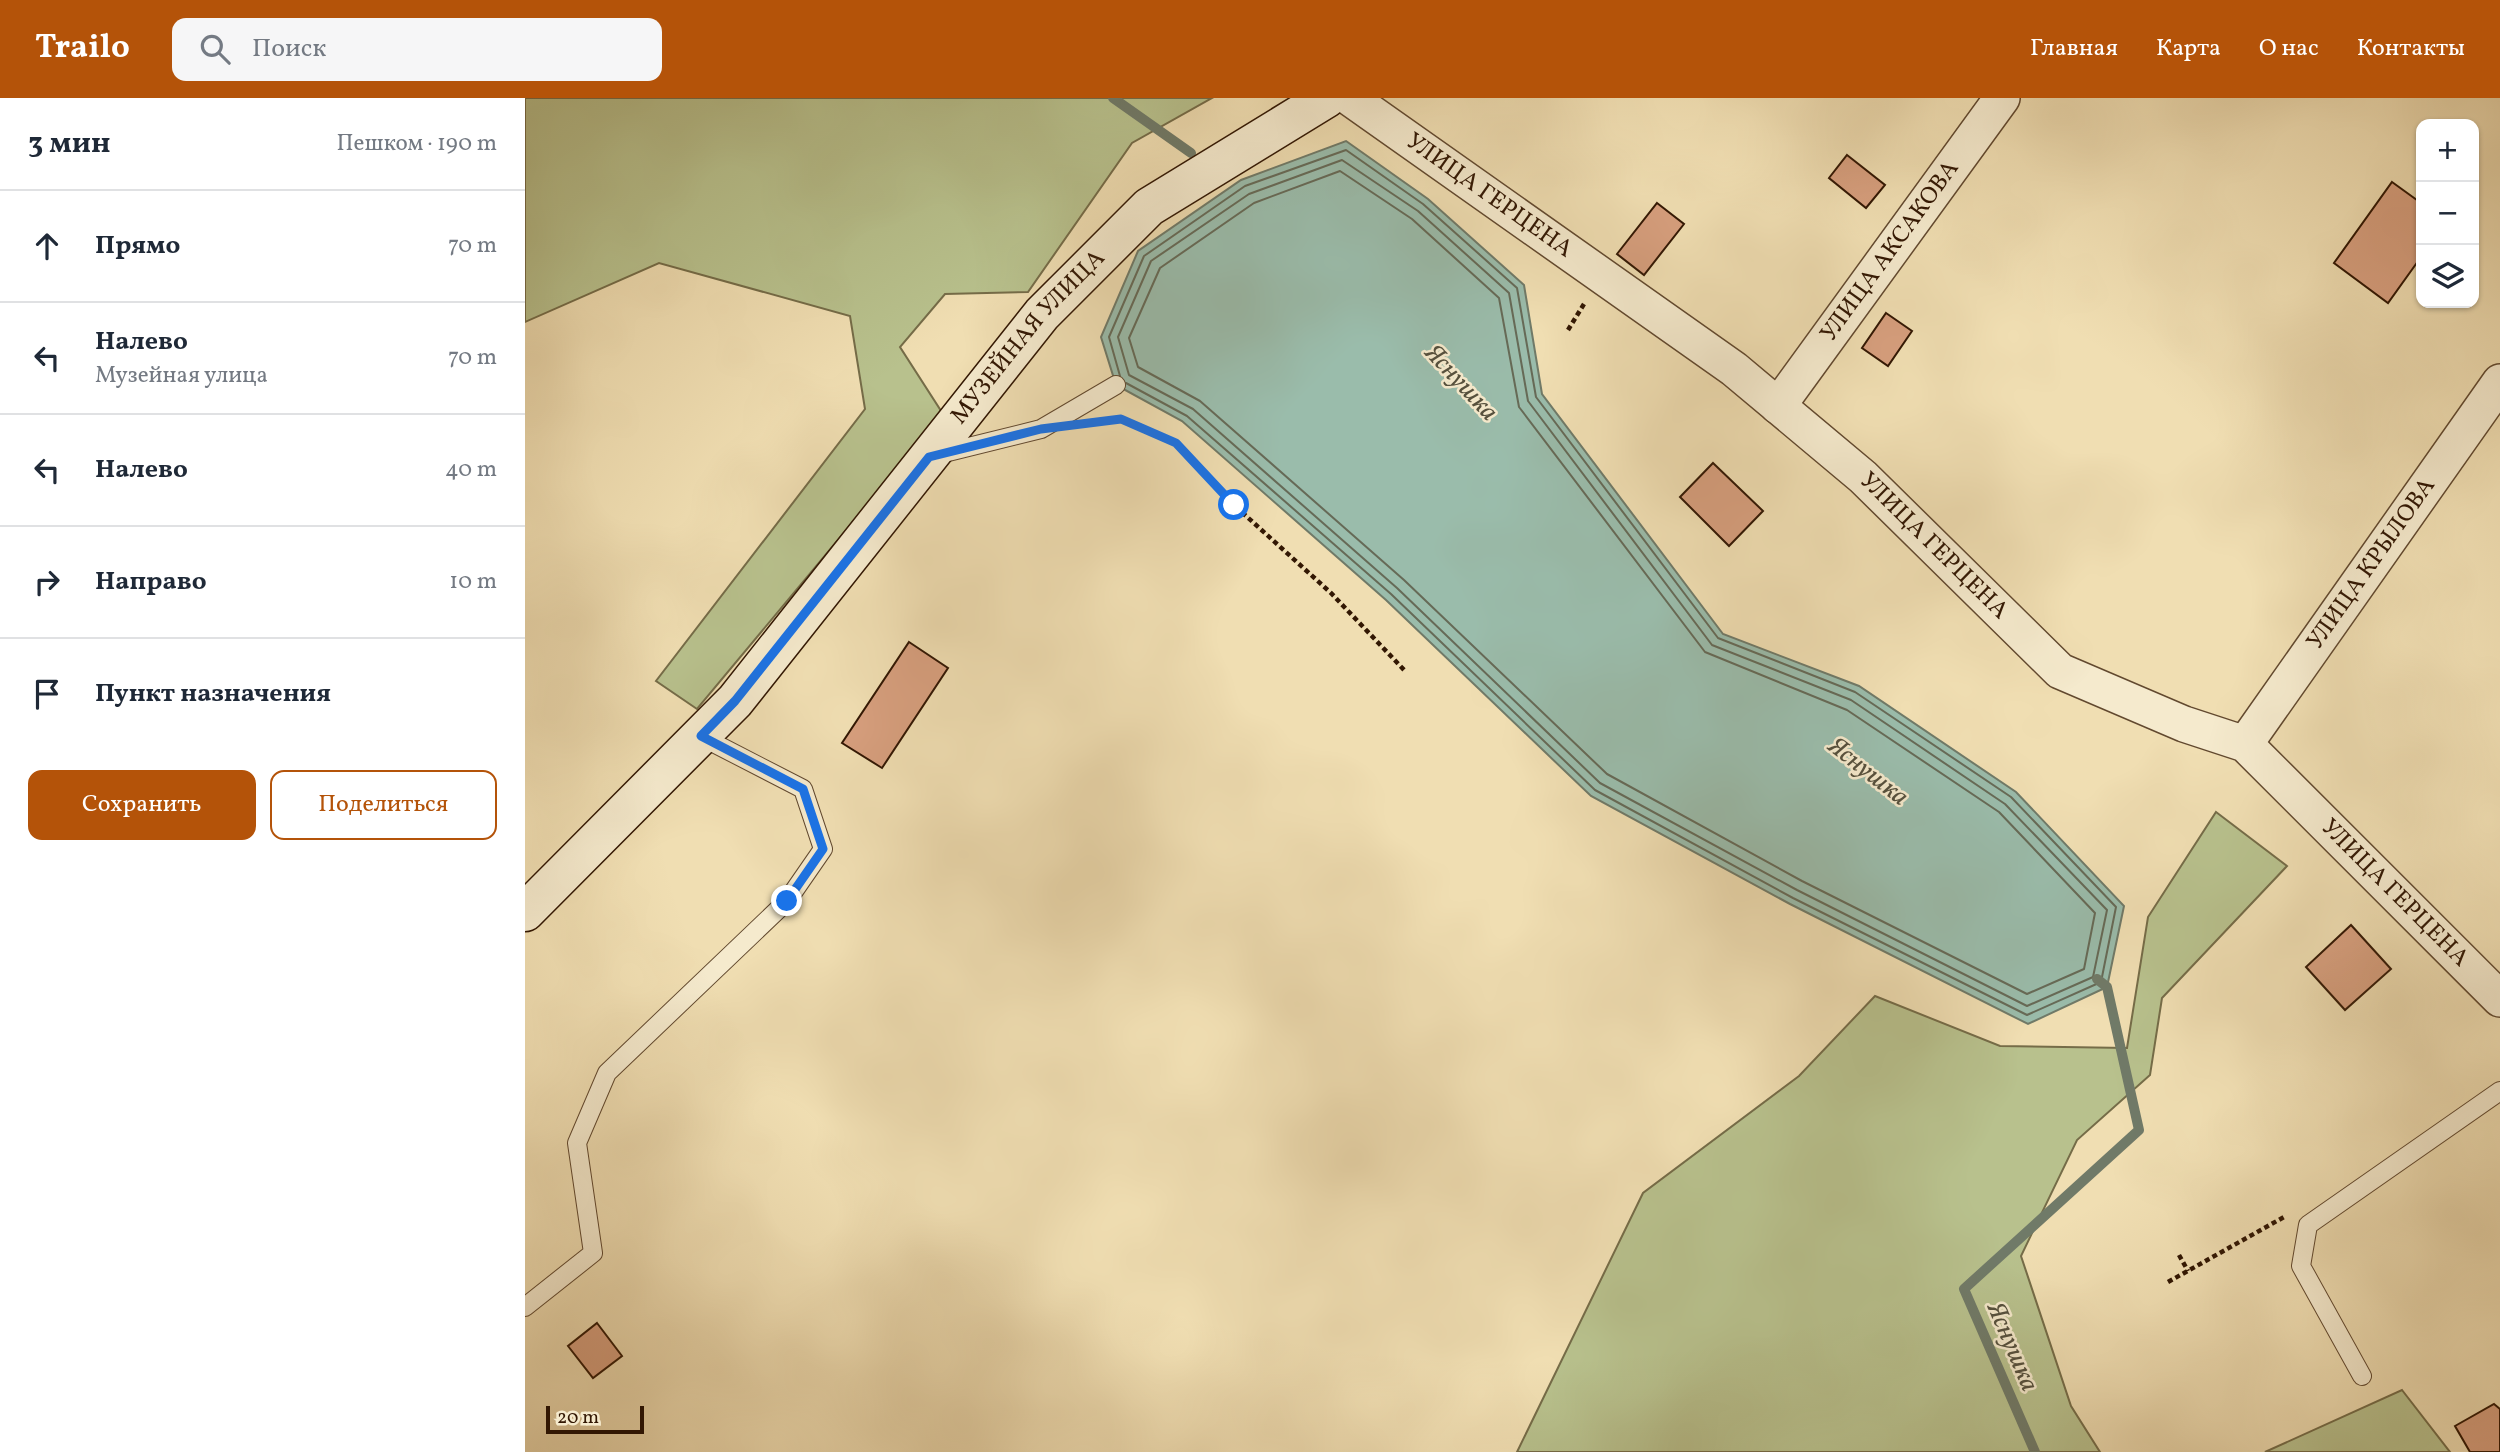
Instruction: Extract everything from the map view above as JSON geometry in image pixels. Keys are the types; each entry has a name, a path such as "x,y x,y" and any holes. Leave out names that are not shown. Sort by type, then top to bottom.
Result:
{"street":[{"name":"МУЗЕЙНАЯ УЛИЦА","path":"525,912 735,701 1042,314 1149,207 1327,98"},
{"name":"УЛИЦА ГЕРЦЕНА","path":"1350,98 1734,369 1863,477 2060,671 2184,724 2245,744 2500,999"},
{"name":"УЛИЦА АКСАКОВА","path":"1778,406 2002,98"},
{"name":"УЛИЦА КРЫЛОВА","path":"2245,744 2500,382"}],"lane":[{"path":"929,457 1041,429 1116,386"},
{"path":"525,1307 593,1253 577,1143 607,1073 787,901 823,849 803,789 701,736"},
{"path":"2362,1376 2301,1266 2308,1225 2500,1091"}],"path":[{"path":"1094,422 1121,419 1176,443 1234,505 1331,593 1406,672"},
{"path":"2168,1282 2282,1217 2308,1225"},
{"path":"2179,1255 2188,1271"}],"green space":[{"path":"525,98 1212,98 1132,143 1028,292 945,294 900,347 943,414 697,709 656,681 865,409 850,316 659,263 525,322"},
{"path":"2216,812 2287,866 2162,998 2150,1075 2077,1140 2021,1256 2071,1406 2100,1452 1517,1452 1643,1193 1799,1076 1875,996 2000,1046 2127,1048 2148,917"},
{"path":"2402,1390 2450,1452 2265,1452"}],"water":[{"path":"1346,141 1428,199 1524,285 1542,394 1723,634 1859,686 2016,792 2124,906 2107,987 2028,1024 1790,904 1591,796 1386,600 1182,421 1116,385 1101,337 1138,251 1241,180"}],"building":[{"path":"1847,155 1885,185 1866,208 1829,178"},
{"path":"2392,182 2416,199 2416,264 2388,303 2334,263"},
{"path":"1657,203 1684,224 1644,275 1617,254"},
{"path":"1886,313 1912,331 1888,366 1862,348"},
{"path":"1713,463 1763,511 1729,546 1680,497"},
{"path":"909,642 948,668 882,768 842,743"},
{"path":"2351,925 2391,969 2345,1010 2306,967"},
{"path":"597,1323 622,1356 593,1378 568,1346"},
{"path":"2494,1404 2500,1409 2500,1452 2470,1452 2455,1426"}],"waterway":[{"name":"Яснушка","path":"1113,98 1191,153"},
{"name":"Яснушка","path":"2035,1452 1964,1289 2139,1130 2107,987 2097,979"}],"route":[{"path":"787,901 823,849 803,789 701,736 735,701 929,457 1041,429 1121,419 1176,443 1234,505"}]}
